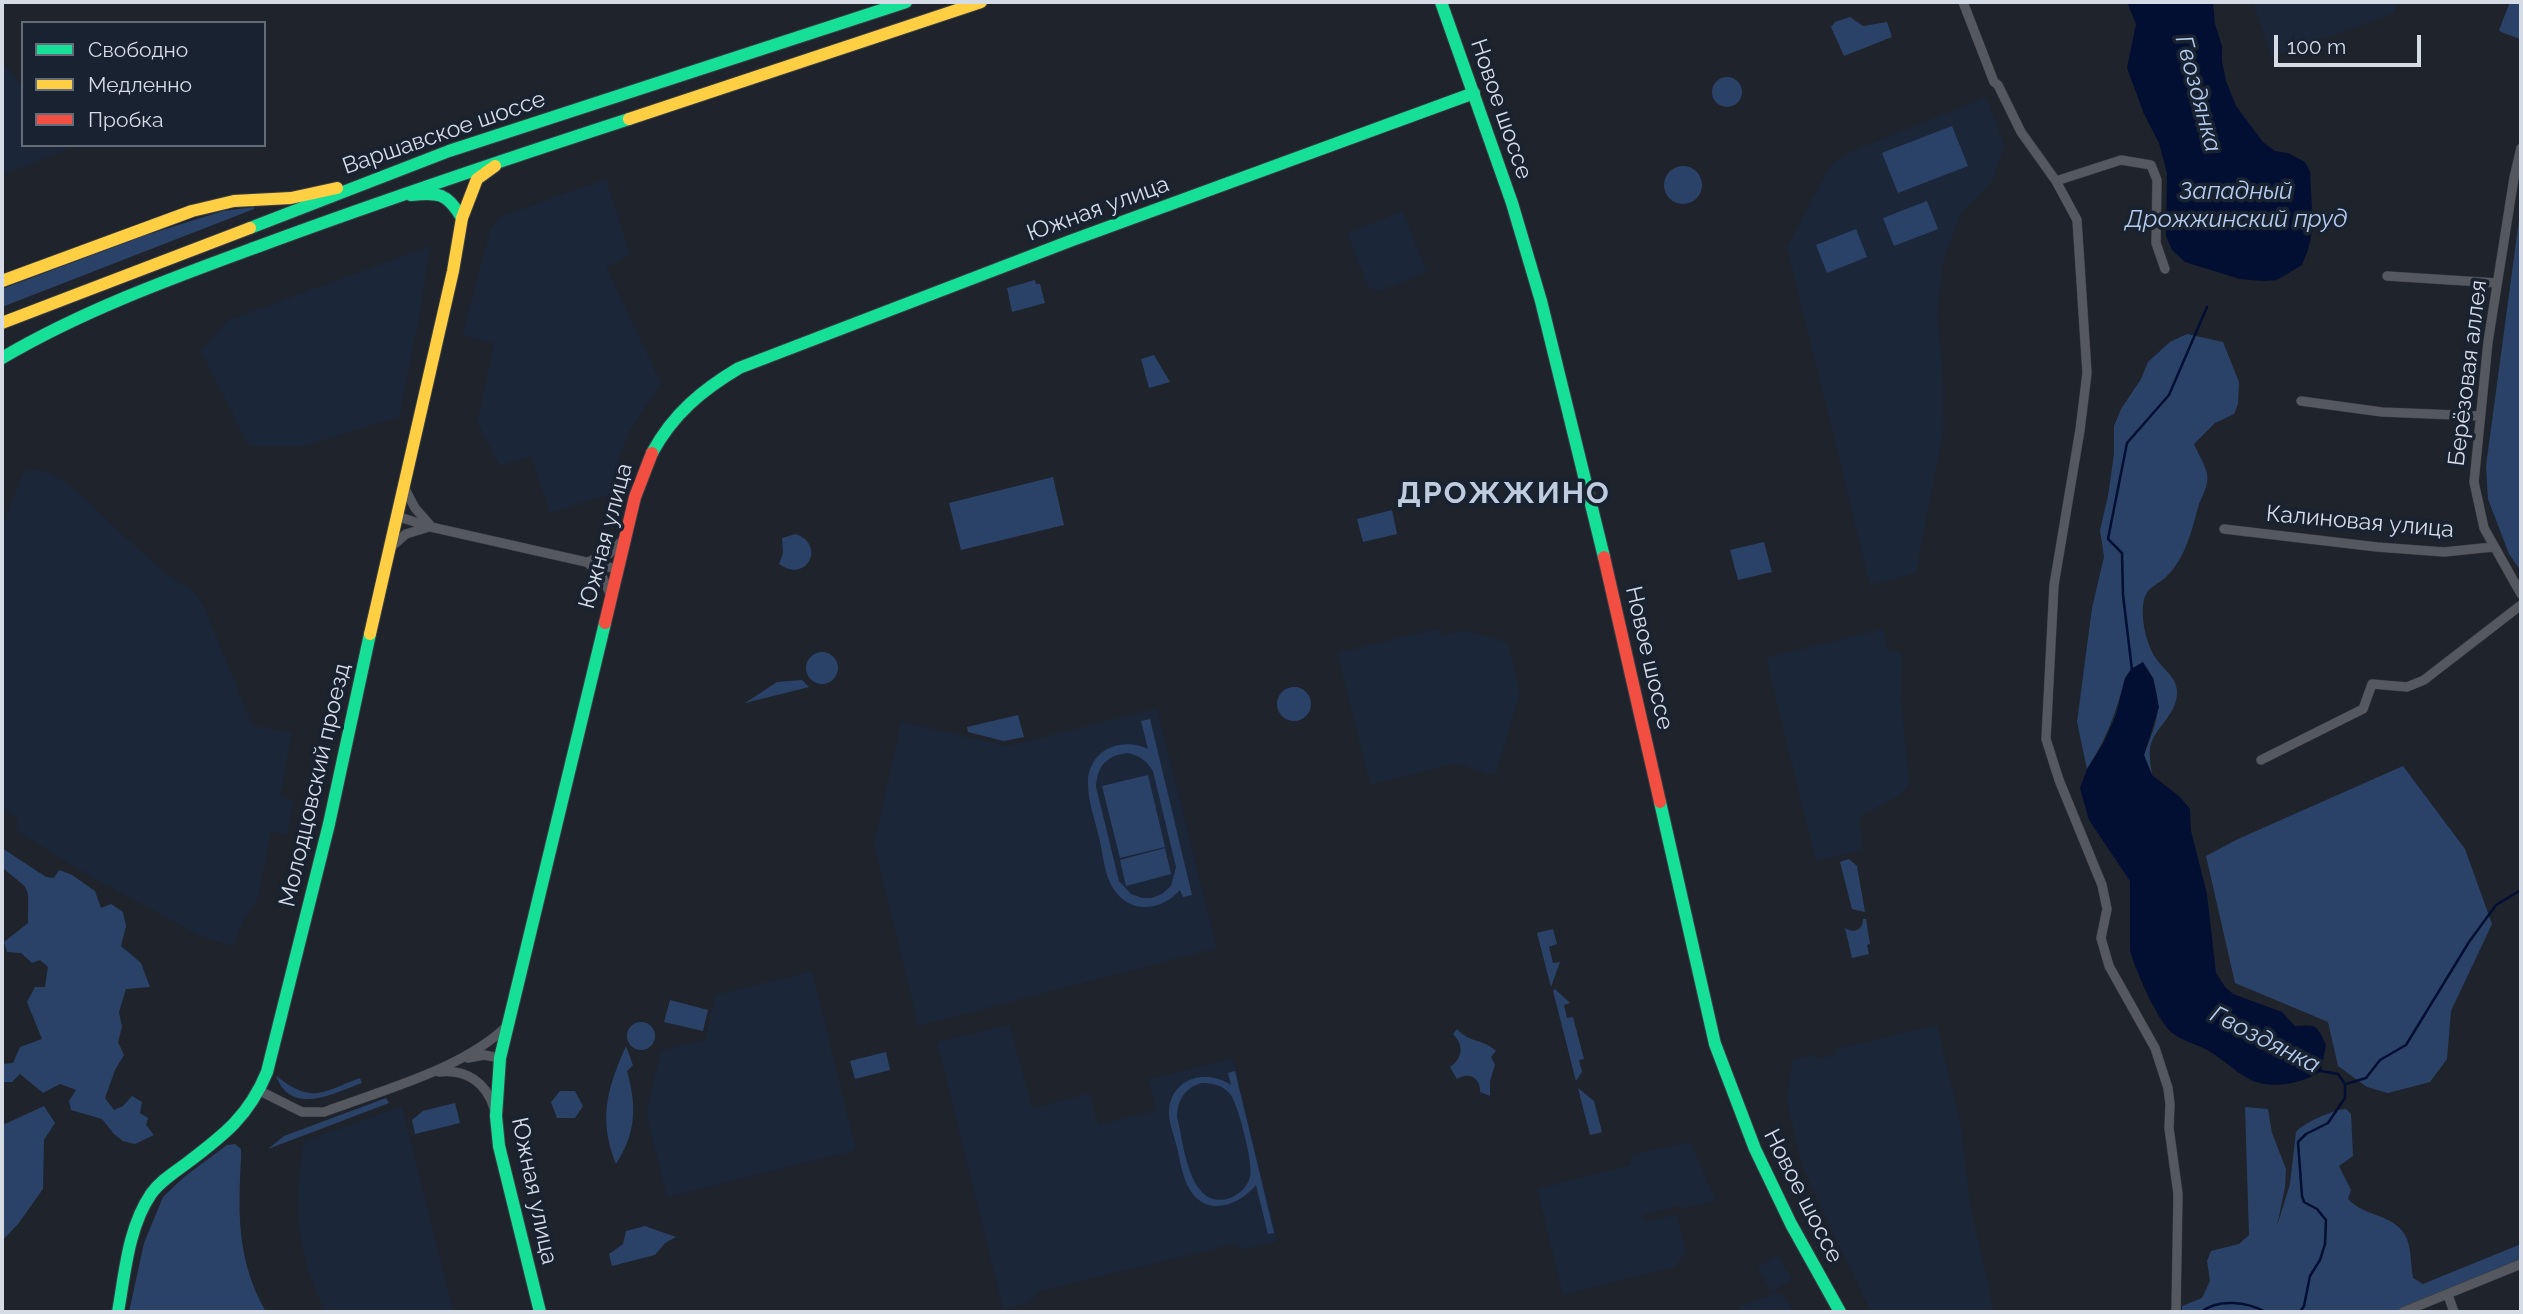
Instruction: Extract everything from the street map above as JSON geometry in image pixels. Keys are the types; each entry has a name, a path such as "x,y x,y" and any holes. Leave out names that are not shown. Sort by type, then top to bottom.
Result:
{"street":[{"name":"Варшавское шоссе","path":"2,323 449,151 906,2"},
{"name":"Варшавское шоссе","path":"2,358 40,335 130,295 394,197 981,2"},
{"name":"Новое шоссе","path":"1441,2 1512,203 1544,314 1621,627 1715,1044 1755,1149 1791,1224 1840,1312"},
{"path":"1963,2 1994,82 2021,132 2056,181 2077,220 2087,373 2054,585 2046,738 2059,780 2102,885 2107,909 2101,938 2109,966 2155,1048 2168,1088 2169,1128 2178,1194 2176,1312"},
{"name":"Южная улица","path":"540,1312 499,1146 496,1116 500,1058 643,469 668,425 685,404 710,384 739,368 1070,241 1474,93"},
{"name":"Берёзовая аллея","path":"2521,148 2488,342 2474,482 2484,528 2521,594"},
{"name":"Молодцовский проезд","path":"118,1312 134,1235 152,1193 172,1174 230,1131 248,1111 267,1072 329,824 453,271 462,218 477,179 507,158"},
{"path":"2056,181 2121,160 2151,165 2157,180 2156,243 2165,269"},
{"path":"2,281 192,211 234,201 314,194 373,178"},
{"path":"394,197 441,194 452,201 462,218"},
{"path":"2387,276 2497,283"},
{"path":"2301,401 2382,412 2480,416"},
{"path":"403,485 415,508 431,527"},
{"path":"396,516 431,527 617,569"},
{"path":"389,549 406,534 431,527"},
{"name":"Калиновая улица","path":"2224,529 2444,552 2494,547"},
{"path":"586,562 609,554 625,537"},
{"path":"586,562 602,576 611,596"},
{"path":"2261,760 2363,709 2372,684 2407,687 2424,680 2521,605"},
{"path":"260,1091 302,1112 324,1112 461,1059 495,1038 509,1024"},
{"path":"461,1059 484,1055 500,1058"},
{"path":"423,1074 456,1071 474,1078 491,1098 496,1116"},
{"path":"2403,1312 2521,1264"},
{"path":"2448,1295 2454,1312"}],"shaded area":[{"path":"2253,2 2399,2 2393,14 2271,57"},
{"path":"2510,2 2521,2 2520,39 2499,30"},
{"path":"1850,17 1863,26 1887,22 1892,37 1844,56 1831,27 1835,22"},
{"path":"2,60 21,86 21,147 65,147 67,150 2,175"},
{"path":"1727,77 1738,81 1742,92 1738,103 1727,107 1716,103 1712,92 1716,81"},
{"path":"1986,97 2005,146 1991,183 1961,213 1943,262 1937,314 1944,428 1916,573 1870,585 1787,247 1828,170 1836,161 1857,149"},
{"path":"1952,126 1968,166 1898,193 1882,153"},
{"path":"1683,166 1696,172 1702,185 1696,198 1683,204 1670,198 1664,185 1670,172"},
{"path":"606,179 630,255 606,267 661,383 630,430 619,457 610,494 550,513 531,456 500,466 477,422 494,344 462,335 491,228 502,216"},
{"path":"1927,201 1938,229 1894,246 1883,218"},
{"path":"2521,205 2521,571 2509,554 2488,499 2486,466"},
{"path":"254,207 2,307 2,289 140,237 223,211"},
{"path":"1402,211 1427,272 1379,291 1369,288 1347,234"},
{"path":"1856,229 1867,257 1827,273 1816,245"},
{"path":"430,246 399,417 303,446 249,446 201,351 229,320"},
{"path":"1035,280 1036,284 1040,284 1045,303 1012,312 1007,288"},
{"path":"2187,334 2223,342 2239,382 2238,404 2234,414 2215,423 2194,444 2206,470 2207,482 2183,552 2173,569 2150,589 2144,599 2143,622 2147,639 2153,654 2175,682 2176,699 2170,714 2152,741 2152,775 2144,755 2158,709 2153,678 2125,678 2110,725 2087,769 2077,722 2092,608 2104,557 2100,530 2114,454 2114,426 2148,362 2170,342"},
{"path":"1154,355 1170,382 1149,388 1141,359"},
{"path":"36,469 50,473 71,486 164,573 193,591 204,607 252,725 292,733 280,797 293,801 287,835 271,832 258,898 244,919 233,947 201,936 91,877 16,830 17,817 2,807 2,527 22,475 27,470"},
{"path":"1053,477 1064,525 961,550 949,503"},
{"path":"1392,510 1397,534 1363,542 1357,519"},
{"path":"796,534 805,540 811,554 804,566 789,569 779,564 783,553 782,538"},
{"path":"1764,542 1772,572 1738,580 1730,550"},
{"path":"1440,628 1442,635 1465,630 1508,643 1520,693 1495,776 1456,763 1370,785 1337,653"},
{"path":"1883,629 1888,649 1902,653 1901,698 1909,784 1900,795 1861,816 1859,822 1863,850 1816,861 1766,658"},
{"path":"822,652 834,656 838,668 834,680 822,684 810,680 806,668 810,656"},
{"path":"802,680 809,687 745,703 777,682"},
{"path":"1294,687 1306,692 1311,704 1306,716 1294,721 1282,716 1277,704 1282,692"},
{"path":"1157,708 1217,948 918,1026 874,845 901,722 1008,746"},
{"path":"1018,715 1024,737 1004,741 968,732 967,727"},
{"path":"1150,719 1192,895 1183,897 1180,890 1164,902 1146,907 1128,903 1120,897 1110,882 1090,804 1088,784 1093,763 1107,749 1127,744 1148,749 1141,721","holes":["1128,753 1145,761 1153,771 1176,867 1171,886 1152,898 1131,894 1119,881 1096,787 1098,773 1105,763 1114,756"]},
{"path":"2403,766 2465,849 2492,924 2451,1011 2447,1059 2430,1082 2388,1093 2367,1087 2338,1066 2328,1022 2235,983 2206,856 2238,839"},
{"path":"1148,775 1165,847 1120,858 1102,786"},
{"path":"2,848 46,877 54,878 59,870 72,875 95,891 101,908 111,904 123,912 126,926 121,946 141,963 150,987 126,989 119,1012 122,1027 118,1042 124,1055 115,1070 105,1098 114,1110 123,1106 132,1096 142,1102 140,1113 148,1118 146,1125 154,1135 135,1144 123,1141 102,1119 71,1110 69,1101 76,1090 60,1084 43,1093 20,1074 12,1082 2,1082 2,1064 13,1063 20,1047 42,1039 27,1002 35,987 45,987 48,967 40,960 32,963 21,953 7,952 4,942 28,923 28,894 23,885 2,867"},
{"path":"1165,848 1171,874 1126,886 1120,860"},
{"path":"1849,859 1857,866 1865,912 1852,909 1840,862"},
{"path":"1863,919 1866,919 1869,954 1852,958 1845,928 1857,930"},
{"path":"1553,929 1557,944 1549,947 1553,963 1560,962 1551,987 1537,933"},
{"path":"812,971 856,1150 667,1197 646,1113 661,1050 705,1040 715,995"},
{"path":"1555,989 1570,1003 1564,1005 1567,1018 1573,1017 1584,1059 1579,1060 1582,1072 1576,1081 1553,991"},
{"path":"670,1000 708,1010 703,1031 664,1022"},
{"path":"641,1022 651,1026 655,1036 651,1046 641,1050 631,1046 627,1036 631,1026"},
{"path":"1010,1024 1032,1108 1090,1093 1098,1125 1156,1110 1148,1079 1233,1058 1278,1241 1244,1250 1234,1244 1037,1292 1029,1303 1003,1309 937,1042"},
{"path":"1937,1025 1961,1125 1970,1202 1994,1312 1871,1312 1802,1166 1787,1102 1792,1060 1815,1054 1817,1059 1837,1054 1836,1049"},
{"path":"1457,1029 1466,1037 1487,1044 1496,1051 1491,1057 1495,1065 1490,1081 1490,1096 1480,1092 1479,1083 1473,1077 1457,1079 1450,1067 1460,1056 1459,1043 1453,1034"},
{"path":"626,1046 633,1065 627,1071 633,1119 628,1141 616,1164 607,1133 607,1104"},
{"path":"886,1052 890,1070 855,1079 850,1061"},
{"path":"1235,1071 1274,1233 1268,1234 1256,1185 1241,1199 1222,1206 1213,1206 1196,1197 1183,1173 1169,1118 1172,1098 1184,1083 1192,1079 1212,1078 1231,1085 1228,1073","holes":["1201,1083 1221,1087 1230,1094 1245,1134 1251,1170 1249,1181 1235,1196 1227,1199 1214,1199 1204,1194 1196,1184 1186,1157 1177,1117 1183,1096 1190,1088"]},
{"path":"276,1076 308,1093 326,1091 360,1078 362,1083 327,1096 303,1099 292,1096"},
{"path":"1578,1088 1594,1101 1602,1132 1590,1135"},
{"path":"560,1091 575,1091 583,1106 575,1118 557,1118 551,1102"},
{"path":"386,1098 389,1103 268,1149 284,1136"},
{"path":"455,1103 460,1123 415,1134 412,1120 423,1111"},
{"path":"44,1106 55,1123 44,1140 43,1189 2,1241 2,1120 5,1124"},
{"path":"402,1106 453,1310 325,1312 309,1274 301,1243 297,1201 303,1145 308,1140"},
{"path":"2245,1107 2268,1109 2272,1133 2286,1169 2277,1226 2290,1184 2296,1132 2320,1117 2346,1109 2351,1114 2353,1156 2339,1166 2351,1190 2348,1199 2363,1210 2396,1224 2402,1231 2408,1243 2413,1278 2423,1284 2521,1244 2521,1266 2403,1312 2273,1312 2270,1309 2270,1312 2182,1312 2182,1306 2202,1298 2210,1281 2207,1261 2211,1251 2239,1244 2249,1235"},
{"path":"1690,1142 1716,1201 1643,1215 1645,1222 1677,1214 1686,1252 1675,1267 1563,1295 1537,1189 1631,1165 1630,1160 1634,1154"},
{"path":"235,1144 241,1149 240,1218 245,1256 256,1293 266,1312 129,1312 144,1243 163,1197 184,1177 227,1145"},
{"path":"645,1226 676,1237 665,1243 655,1255 612,1266 609,1254 623,1244 626,1231"},
{"path":"1778,1255 1792,1280 1771,1292 1757,1267"},
{"path":"1775,1293 1785,1297 1794,1312 1740,1312 1739,1307"}],"water":[{"name":"Западный Дрожжинский пруд","path":"2127,2 2213,2 2226,81 2236,106 2263,142 2275,151 2288,153 2305,162 2310,171 2313,228 2302,265 2277,280 2240,279 2185,262 2172,250 2166,236 2167,173 2159,143 2144,114 2127,68 2136,24"},
{"path":"2143,662 2153,678 2159,707 2144,755 2152,775 2180,797 2190,809 2191,831 2207,894 2216,973 2233,994 2282,1012 2295,1026 2311,1026 2317,1029 2326,1045 2321,1071 2314,1076 2286,1084 2257,1082 2209,1051 2175,1035 2159,1016 2136,969 2130,950 2130,881 2089,820 2080,788 2087,769 2104,742 2116,715 2125,678 2131,669"}],"waterway":[{"name":"Гвоздянка","path":"2132,670 2123,595 2122,553 2108,539 2127,443 2169,395 2207,307"},
{"path":"2346,1084 2366,1078 2380,1060 2406,1045 2469,942 2496,905 2521,890"},
{"name":"Гвоздянка","path":"2300,1312 2304,1306 2310,1276 2320,1260 2325,1244 2326,1220 2317,1209 2304,1202 2298,1142 2306,1134 2328,1123 2345,1098 2345,1084 2338,1074 2321,1071"},
{"name":"Гвоздянка","path":"2201,1312 2224,1303 2250,1306 2266,1312"}],"traffic: fast":[{"path":"250,228 449,151 906,2"},
{"path":"1441,2 1512,203 1541,301 1604,557"},
{"path":"652,453 669,426 690,404 739,368 1070,241 1474,93"},
{"path":"2,358 63,325 189,272 394,198 629,119"},
{"path":"411,195 441,196 452,203 462,218"},
{"path":"540,1312 499,1146 496,1116 500,1058 605,623"},
{"path":"118,1312 132,1236 151,1194 163,1181 213,1143 244,1113 267,1072 329,824 370,634"},
{"path":"1660,802 1715,1044 1755,1149 1791,1224 1840,1312"}],"traffic: slow":[{"path":"629,119 981,2"},
{"path":"370,634 453,271 462,218 477,179 495,166"},
{"path":"2,281 192,211 234,201 291,198 337,188"},
{"path":"2,323 250,228"}],"traffic: jam":[{"path":"605,623 635,497 652,453"},
{"path":"1604,557 1660,802"}],"district":[{"name":"ДРОЖЖИНО","path":"1504,494"}]}
